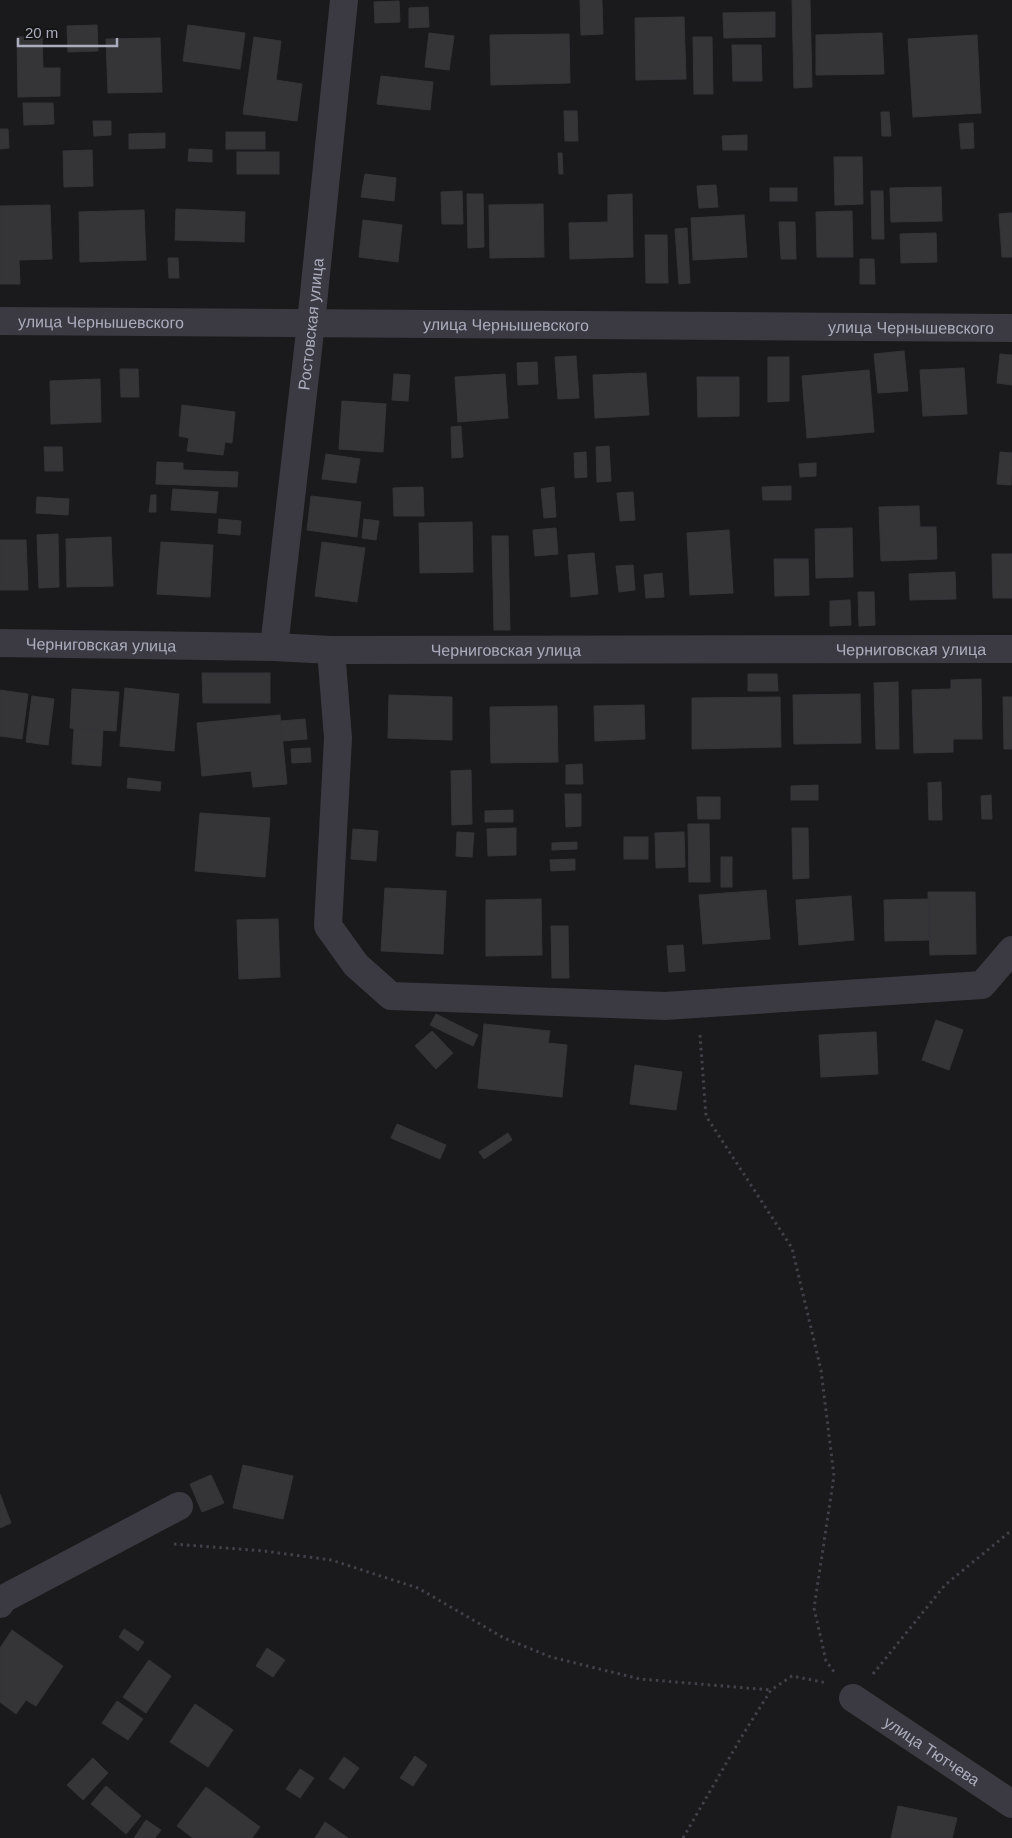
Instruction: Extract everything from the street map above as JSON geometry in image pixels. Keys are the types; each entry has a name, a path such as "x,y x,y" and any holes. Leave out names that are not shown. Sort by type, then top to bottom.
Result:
{"street":[{"name":"Ростовская улица","path":"274,647 344,0"},
{"name":"улица Чернышевского","path":"0,321 1012,328"},
{"name":"Черниговская улица","path":"0,643 274,647 331,650 1012,649"},
{"path":"331,650 338,738 328,926 356,965 392,996 665,1006 982,985 1012,950"},
{"path":"0,1604 3,1599 179,1506"},
{"name":"улица Тютчева","path":"853,1698 1012,1804"}],"path":[{"path":"699,1004 701,1066 706,1116 792,1248 821,1370 834,1476 814,1608 826,1661 853,1698"},
{"path":"853,1698 945,1585 1012,1530"},
{"path":"130,1531 177,1545 264,1551 330,1560 418,1588 504,1638 550,1658 640,1679 771,1690"},
{"path":"683,1838 771,1690 792,1676 826,1682 853,1698"}],"building":[{"path":"580,0 602,0 603,34 581,35"},
{"path":"792,0 810,0 812,87 794,88"},
{"path":"399,1 400,22 375,23 374,2"},
{"path":"428,7 429,27 409,28 409,8"},
{"path":"775,12 775,37 724,38 723,13"},
{"path":"684,17 686,79 636,80 635,18"},
{"path":"97,25 98,51 68,52 67,26"},
{"path":"188,25 245,33 240,69 183,61"},
{"path":"429,33 454,36 449,70 425,67"},
{"path":"882,33 884,74 816,75 816,35"},
{"path":"569,34 570,83 491,85 490,35"},
{"path":"977,35 981,113 913,117 908,39"},
{"path":"42,36 43,68 60,68 60,96 18,97 17,37"},
{"path":"254,37 281,41 276,80 302,84 297,121 243,114"},
{"path":"693,37 712,37 713,94 694,94"},
{"path":"160,38 162,92 108,93 106,39"},
{"path":"732,45 761,45 762,81 733,81"},
{"path":"381,76 433,82 430,110 377,104"},
{"path":"23,103 53,103 54,124 24,125"},
{"path":"564,111 577,111 578,141 565,141"},
{"path":"881,112 889,112 891,136 882,136"},
{"path":"93,121 111,121 111,135 94,136"},
{"path":"973,123 974,148 961,149 959,124"},
{"path":"0,129 8,129 9,148 0,149"},
{"path":"226,132 265,132 265,149 226,149"},
{"path":"165,133 165,148 129,149 129,134"},
{"path":"747,135 747,150 723,150 722,136"},
{"path":"189,149 212,150 212,162 188,161"},
{"path":"92,150 93,186 64,187 63,151"},
{"path":"237,152 279,152 279,174 237,174"},
{"path":"558,153 562,153 563,174 559,174"},
{"path":"834,157 862,157 863,204 835,205"},
{"path":"365,174 396,178 394,201 361,197"},
{"path":"716,185 718,207 699,208 697,186"},
{"path":"941,187 942,221 891,222 890,188"},
{"path":"770,188 797,188 797,201 770,201"},
{"path":"462,191 463,224 442,224 441,192"},
{"path":"871,191 883,191 884,239 872,239"},
{"path":"467,194 483,194 484,247 468,248"},
{"path":"632,194 633,257 570,259 569,223 608,222 608,195"},
{"path":"543,204 544,257 490,258 489,205"},
{"path":"50,205 52,259 19,260 20,284 0,284 0,206"},
{"path":"176,209 245,212 244,242 175,240"},
{"path":"144,210 146,260 80,262 79,212"},
{"path":"852,211 853,257 817,257 816,212"},
{"path":"1012,213 1012,257 1002,257 999,214"},
{"path":"744,215 747,257 693,260 691,218"},
{"path":"363,220 402,225 398,262 359,257"},
{"path":"779,222 795,222 796,259 781,259"},
{"path":"687,228 690,283 679,284 675,229"},
{"path":"936,233 937,262 901,263 900,234"},
{"path":"645,235 667,235 668,283 646,283"},
{"path":"168,258 178,258 179,278 169,278"},
{"path":"860,259 874,259 875,284 860,284"},
{"path":"904,351 908,391 878,393 874,354"},
{"path":"1000,354 1012,355 1012,385 997,383"},
{"path":"576,356 579,398 558,399 555,357"},
{"path":"768,357 789,357 789,401 768,402"},
{"path":"537,362 538,384 518,385 517,363"},
{"path":"964,368 967,414 923,416 920,370"},
{"path":"120,369 138,369 139,397 121,397"},
{"path":"869,370 874,432 807,438 802,376"},
{"path":"646,373 649,415 595,418 593,375"},
{"path":"394,374 410,375 408,401 392,400"},
{"path":"505,374 508,418 458,422 455,377"},
{"path":"697,377 739,377 739,416 698,417"},
{"path":"100,379 101,422 51,424 50,381"},
{"path":"342,401 386,404 383,452 339,449"},
{"path":"182,405 235,412 232,443 225,442 223,455 187,451 189,438 179,436"},
{"path":"461,426 463,457 452,458 451,427"},
{"path":"609,446 611,481 597,482 596,447"},
{"path":"44,447 62,447 63,471 45,471"},
{"path":"586,452 587,477 575,478 574,453"},
{"path":"1000,452 1012,453 1011,485 997,484"},
{"path":"326,454 360,459 356,483 322,479"},
{"path":"157,462 183,463 183,470 238,472 237,487 156,484"},
{"path":"816,463 816,476 800,477 799,464"},
{"path":"791,486 791,500 763,500 762,487"},
{"path":"423,487 424,516 394,516 393,488"},
{"path":"554,487 556,517 544,518 541,489"},
{"path":"173,489 218,492 216,513 171,510"},
{"path":"633,492 635,520 620,521 617,493"},
{"path":"151,495 156,495 156,512 149,512"},
{"path":"311,496 361,502 357,537 307,530"},
{"path":"37,497 69,499 68,515 36,513"},
{"path":"919,506 920,527 936,527 937,559 881,561 879,507"},
{"path":"219,519 241,521 240,535 218,533"},
{"path":"364,519 379,521 376,540 362,538"},
{"path":"472,522 473,572 420,573 419,523"},
{"path":"556,528 558,554 535,556 533,530"},
{"path":"852,528 853,577 816,578 815,529"},
{"path":"729,530 733,593 690,595 687,533"},
{"path":"58,534 59,587 39,588 37,535"},
{"path":"492,536 508,536 510,630 494,630"},
{"path":"111,537 113,586 67,587 66,539"},
{"path":"0,540 26,540 28,590 0,590"},
{"path":"161,542 213,545 210,597 157,594"},
{"path":"322,542 365,548 357,602 315,596"},
{"path":"594,553 598,594 571,597 568,555"},
{"path":"992,554 1012,554 1012,598 993,598"},
{"path":"774,559 808,559 809,595 775,596"},
{"path":"633,565 635,590 619,592 616,566"},
{"path":"955,572 956,599 910,600 909,574"},
{"path":"662,573 664,597 646,598 644,575"},
{"path":"858,592 874,592 875,625 859,626"},
{"path":"850,600 851,625 830,626 830,601"},
{"path":"202,673 270,673 270,703 203,703"},
{"path":"748,674 777,674 778,691 748,691"},
{"path":"981,679 982,739 953,739 953,752 914,753 912,690 951,689 951,680"},
{"path":"898,682 899,749 876,749 874,683"},
{"path":"125,688 179,694 174,751 120,746"},
{"path":"72,689 119,692 116,731 70,728"},
{"path":"0,690 28,694 22,739 0,736"},
{"path":"860,694 861,743 794,744 793,695"},
{"path":"389,695 452,697 452,740 388,738"},
{"path":"32,696 54,699 48,745 26,742"},
{"path":"780,697 781,747 692,749 692,698"},
{"path":"1003,697 1012,697 1012,749 1004,749"},
{"path":"644,705 645,739 595,741 594,706"},
{"path":"557,706 558,762 491,763 490,707"},
{"path":"280,715 287,784 253,787 251,771 202,776 197,723"},
{"path":"305,719 307,739 282,741 281,721"},
{"path":"74,728 103,730 101,766 72,764"},
{"path":"310,748 311,762 292,763 291,749"},
{"path":"582,764 583,784 566,784 566,765"},
{"path":"471,770 472,824 452,825 451,771"},
{"path":"128,778 161,782 160,791 127,788"},
{"path":"941,782 942,820 929,820 928,783"},
{"path":"818,785 818,800 791,800 791,786"},
{"path":"565,794 581,794 581,826 566,827"},
{"path":"991,795 992,819 982,819 981,796"},
{"path":"697,797 720,797 720,819 698,819"},
{"path":"513,810 513,822 485,822 485,811"},
{"path":"200,813 270,818 265,877 195,871"},
{"path":"688,824 709,824 710,882 689,882"},
{"path":"516,828 516,855 488,856 487,829"},
{"path":"792,828 808,828 809,878 793,879"},
{"path":"353,829 378,831 376,861 351,859"},
{"path":"457,832 474,833 472,857 456,856"},
{"path":"684,832 685,867 656,868 655,833"},
{"path":"624,837 648,837 648,859 624,859"},
{"path":"577,842 577,849 552,850 552,843"},
{"path":"721,857 732,857 732,887 721,887"},
{"path":"575,859 575,870 551,871 550,860"},
{"path":"385,888 446,891 443,954 381,951"},
{"path":"766,890 770,939 703,944 699,895"},
{"path":"928,892 975,892 976,954 930,955"},
{"path":"851,896 854,940 799,945 796,900"},
{"path":"541,899 542,955 486,956 486,900"},
{"path":"929,899 929,940 885,941 884,900"},
{"path":"278,919 280,977 239,979 237,920"},
{"path":"551,926 568,926 569,978 552,978"},
{"path":"683,945 685,971 669,972 667,946"},
{"path":"436,1014 478,1035 473,1046 430,1025"},
{"path":"936,1020 963,1030 949,1070 922,1060"},
{"path":"484,1024 550,1031 548,1043 567,1045 562,1097 478,1088"},
{"path":"432,1031 453,1053 436,1069 415,1046"},
{"path":"876,1032 878,1074 821,1077 819,1035"},
{"path":"635,1065 682,1072 676,1110 630,1104"},
{"path":"397,1124 446,1145 440,1159 391,1138"},
{"path":"508,1133 512,1140 484,1159 479,1152"},
{"path":"243,1465 293,1476 283,1519 233,1508"},
{"path":"211,1475 224,1503 202,1512 190,1484"},
{"path":"0,1494 11,1523 0,1528"},
{"path":"124,1629 144,1642 138,1651 119,1637"},
{"path":"12,1630 63,1666 36,1706 26,1700 16,1714 0,1702 0,1648"},
{"path":"267,1648 285,1660 273,1677 256,1666"},
{"path":"149,1660 171,1676 146,1713 123,1697"},
{"path":"117,1701 143,1719 128,1740 102,1723"},
{"path":"195,1704 233,1730 208,1767 170,1742"},
{"path":"415,1756 427,1765 413,1786 400,1778"},
{"path":"344,1757 359,1768 344,1789 329,1779"},
{"path":"93,1758 108,1773 83,1800 67,1785"},
{"path":"300,1769 314,1778 300,1798 286,1789"},
{"path":"106,1786 141,1816 126,1834 91,1804"},
{"path":"206,1787 260,1827 252,1838 193,1838 177,1826"},
{"path":"898,1806 957,1818 952,1838 891,1838"},
{"path":"146,1820 161,1830 155,1838 134,1838"},
{"path":"325,1822 348,1838 315,1838"}]}
